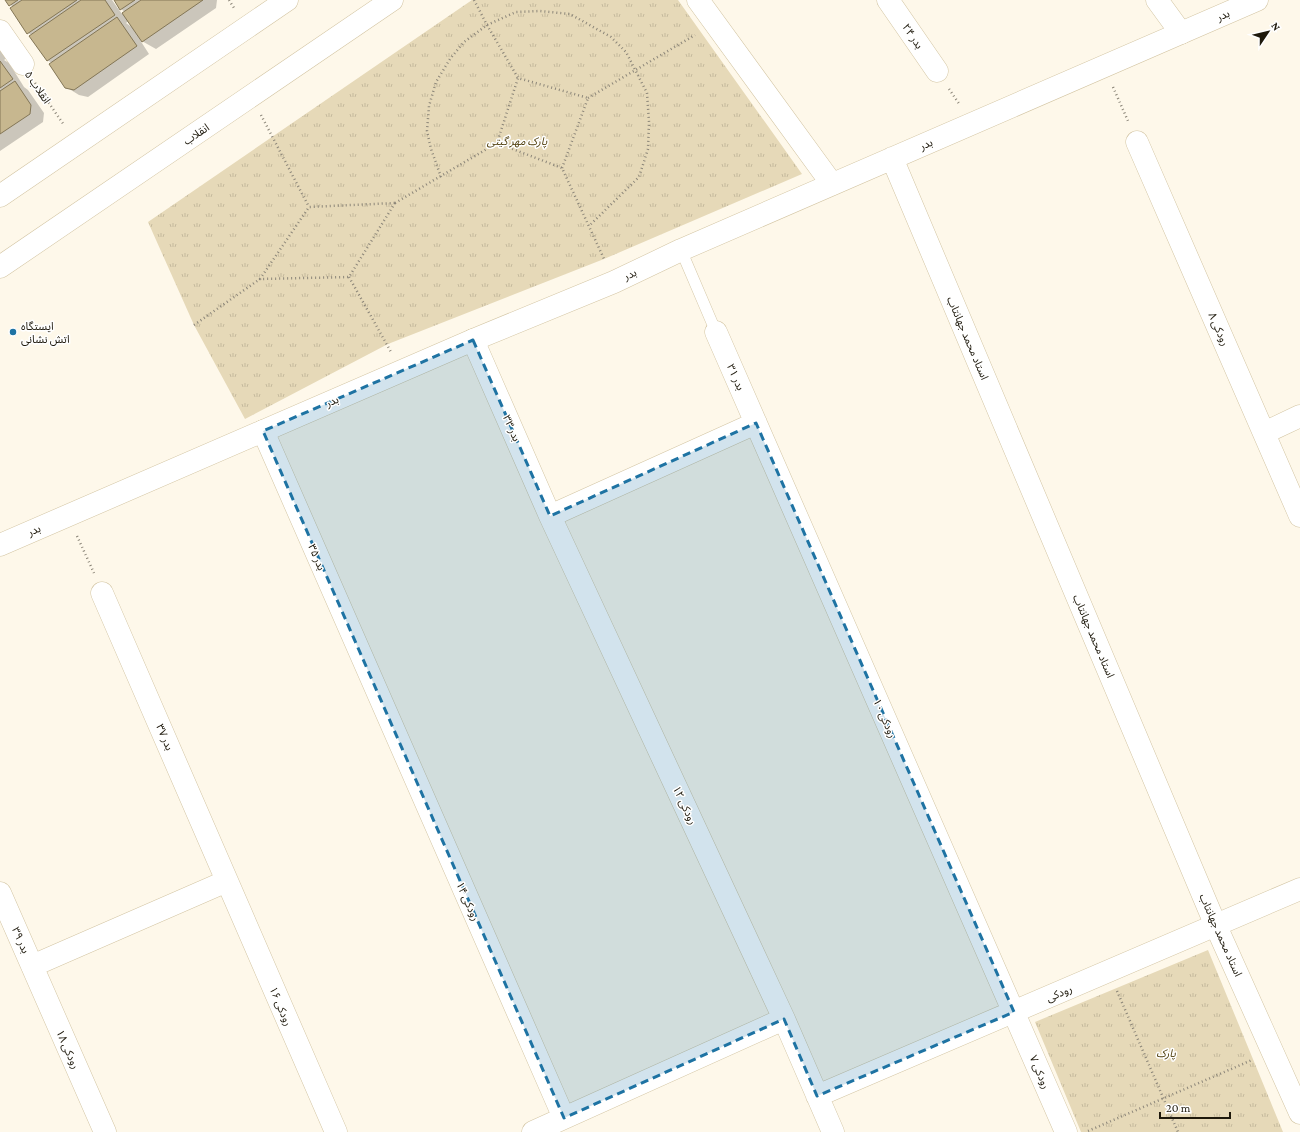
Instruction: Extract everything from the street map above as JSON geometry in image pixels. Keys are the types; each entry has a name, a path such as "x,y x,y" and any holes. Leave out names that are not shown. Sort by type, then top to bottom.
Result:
{"street":[{"path":"0,196 287,0"},
{"name":"انقلاب","path":"0,267 392,0"},
{"path":"698,0 832,184"},
{"name":"بدر ۲۴","path":"888,0 937,71"},
{"path":"1157,0 1181,33"},
{"name":"بدر","path":"0,545 473,340 614,282 681,250 1258,0"},
{"name":"انقلاب ۵","path":"0,31 23,64"},
{"name":"رودکی ۸","path":"1137,142 1300,516"},
{"name":"استاد محمد جهانتاب","path":"892,158 1216,926 1300,1113"},
{"name":"بدر ۳۱","path":"716,332 756,423"},
{"name":"بدر ۳۳","path":"473,340 550,516"},
{"path":"1264,433 1300,416"},
{"path":"550,516 756,423"},
{"name":"رودکی ۱۰","path":"756,423 1014,1012"},
{"name":"بدر ۳۵","path":"263,431 372,684"},
{"name":"رودکی ۱۲","path":"550,516 784,1019 833,1132"},
{"name":"بدر ۳۷","path":"102,593 227,881"},
{"name":"رودکی ۱۴","path":"372,684 564,1118"},
{"path":"32,966 227,881"},
{"name":"رودکی ۱۶","path":"227,881 336,1132"},
{"name":"رودکی","path":"817,1096 1300,889"},
{"name":"بدر ۳۹","path":"0,893 32,966"},
{"name":"رودکی ۱۸","path":"32,966 104,1132"},
{"name":"رودکی ۷","path":"1014,1012 1066,1132"},
{"path":"532,1132 784,1019"}],"lane":[{"path":"681,250 716,332"}],"path":[{"path":"474,0 518,78 588,98"},
{"path":"441,176 431,149 427,131 430,106 436,82 450,59 464,42 487,25 516,12 540,11 570,14 611,37 626,52 637,70 647,93 649,122 648,149 639,177 590,226"},
{"path":"562,168 588,98 715,24"},
{"name":"انقلاب ۵","path":"23,64 77,144"},
{"path":"1104,66 1137,142"},
{"path":"937,71 972,124"},
{"path":"309,207 395,202 497,143 518,78"},
{"path":"252,96 309,207"},
{"path":"497,143 562,168 590,226 614,282"},
{"path":"349,277 395,202"},
{"path":"194,325 260,279 309,207"},
{"path":"260,279 349,277"},
{"path":"349,277 388,344 400,372"},
{"path":"68,515 102,593"},
{"path":"1109,972 1178,1132"},
{"path":"1086,1132 1272,1052"}],"highlighted area":[{"path":"473,340 550,516 756,423 1014,1012 817,1096 784,1019 564,1118 263,431"}],"green space":[{"name":"پارک مهر گیتی","path":"472,0 678,0 802,174 604,259 388,344 245,419 194,325 148,222"},
{"name":"پارک","path":"1208,950 1283,1132 1081,1132 1035,1022"}],"building":[{"path":"5,0 18,0 9,6"},
{"path":"22,0 77,0 27,34 10,8"},
{"path":"81,0 105,0 115,15 47,61 29,36"},
{"path":"114,0 135,0 120,10"},
{"path":"141,0 203,0 142,42 122,13"},
{"path":"117,17 137,46 74,90 65,88 49,64"},
{"path":"0,61 13,79 0,88"},
{"path":"15,81 31,105 30,114 0,134 0,91"}],"place":[{"name":"ایستگاه اتش نشانی","path":"13,332"}]}
